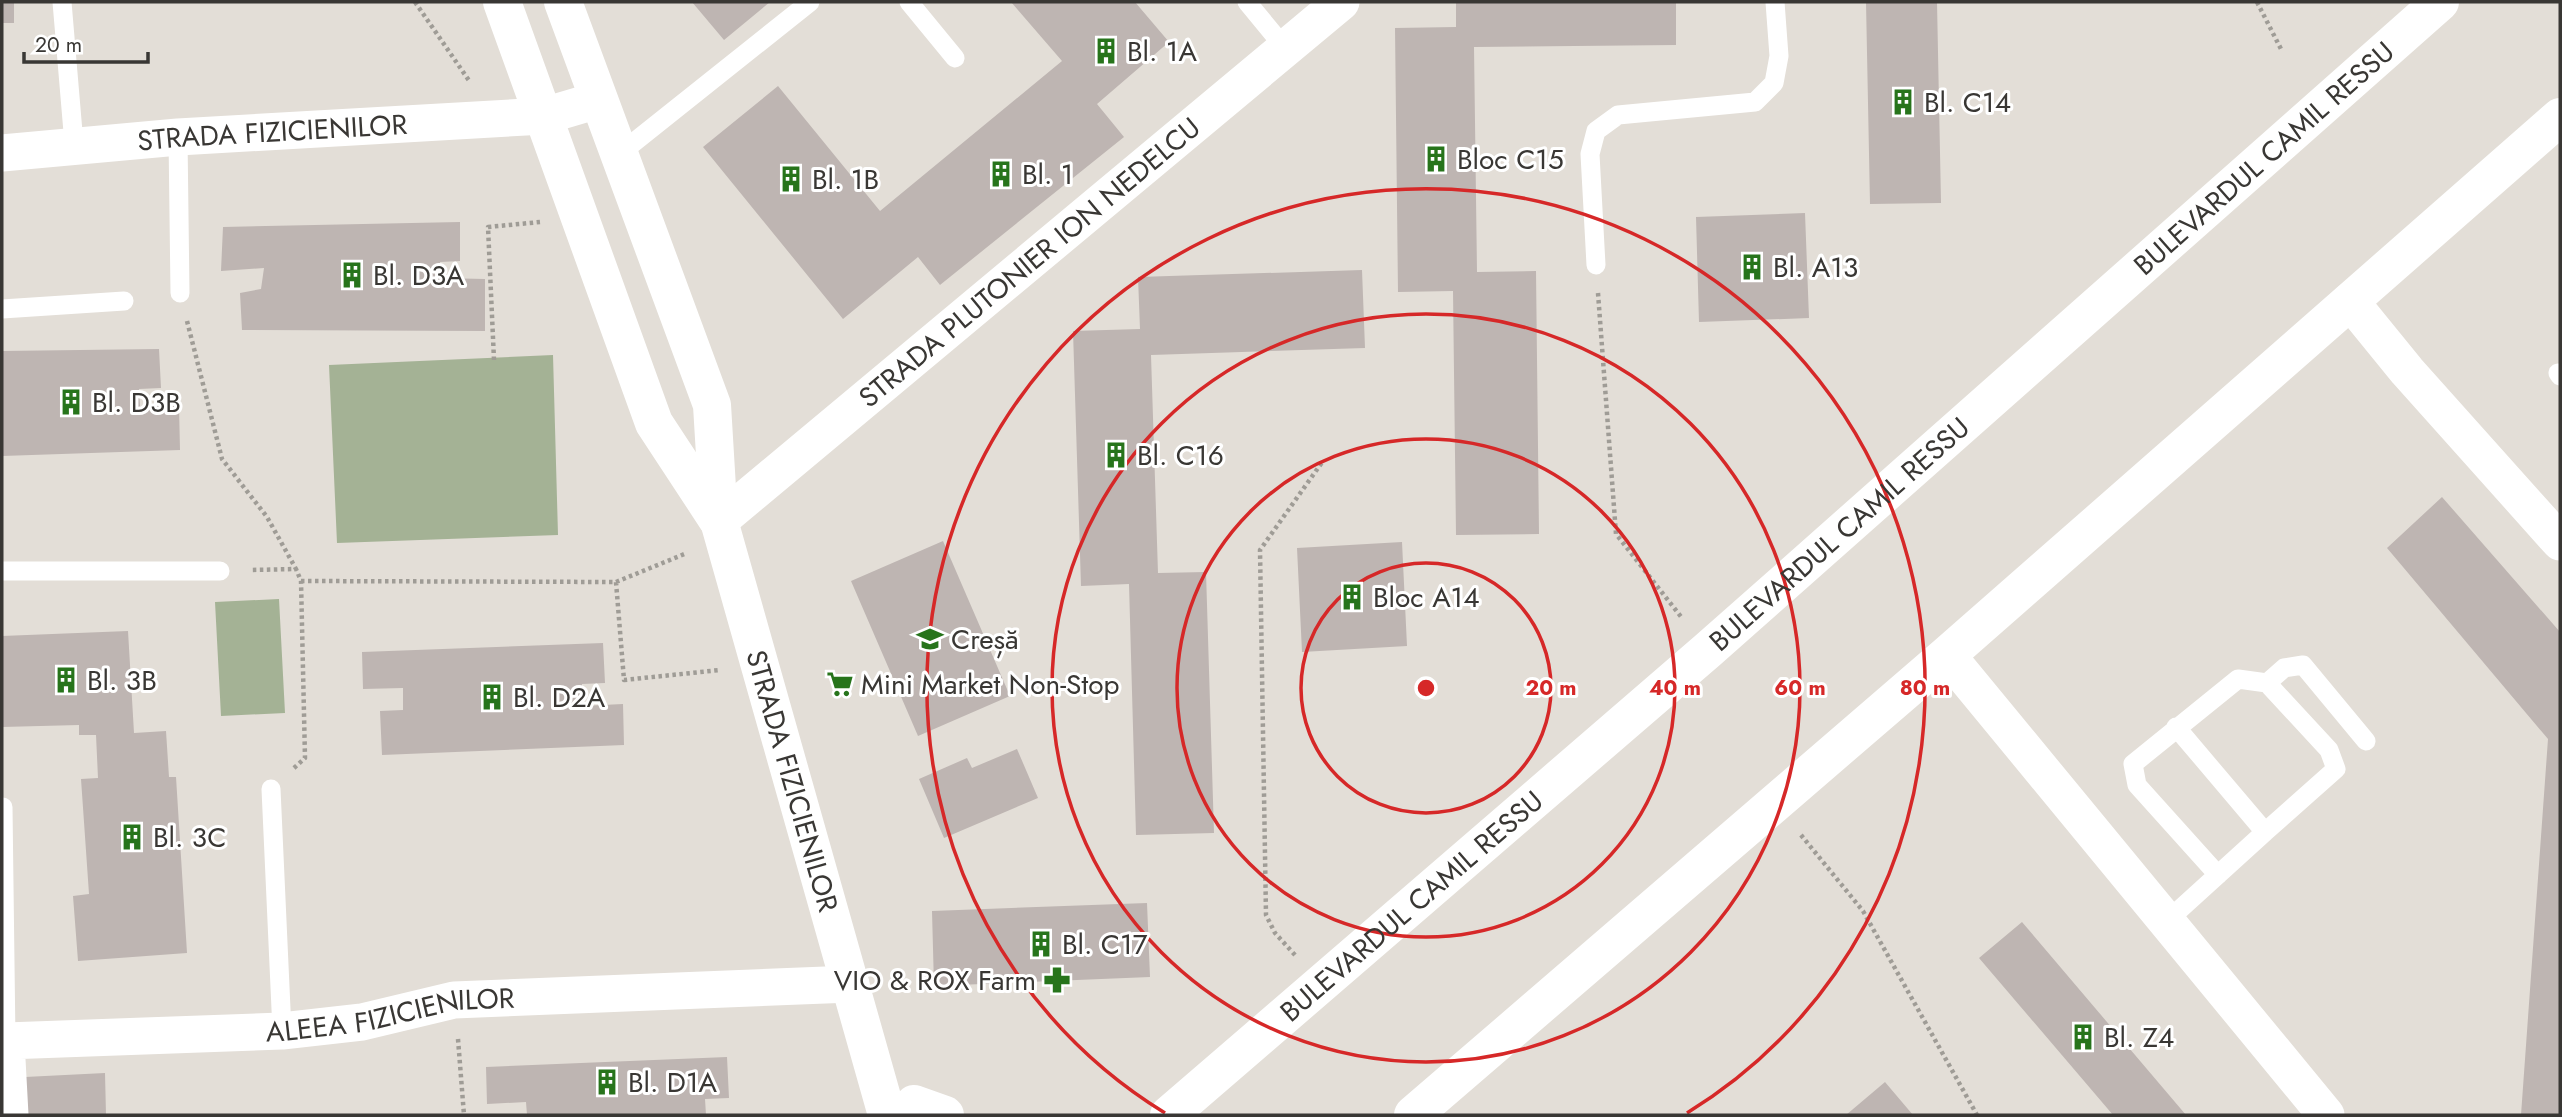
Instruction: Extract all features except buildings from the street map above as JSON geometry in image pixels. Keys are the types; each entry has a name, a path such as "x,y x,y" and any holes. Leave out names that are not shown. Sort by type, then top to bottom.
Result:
{"main road":[{"name":"STRADA FIZICIENILOR","path":"502,2 654,423 721,530"},
{"name":"STRADA FIZICIENILOR","path":"563,2 712,405 721,530 868,1040 917,1112"},
{"name":"BULEVARDUL CAMIL RESSU","path":"1169,1115 1708,650 2440,2"},
{"path":"1413,1115 1947,655 2560,117"}],"street":[{"name":"STRADA PLUTONIER ION NEDELCU","path":"721,530 1341,2"},
{"name":"STRADA FIZICIENILOR","path":"2,153 74,144 544,116 598,100"},
{"path":"2350,301 2402,365 2560,542"},
{"path":"1947,655 2326,1115"},
{"name":"ALEEA FIZICIENILOR","path":"6,1041 282,1031 362,1022 454,1000 851,984"},
{"path":"6,1041 10,1115"}],"lane":[{"path":"62,2 74,144"},
{"path":"618,155 810,2"},
{"path":"909,2 956,58"},
{"path":"1247,2 1285,48"},
{"path":"1595,265 1590,154 1596,131 1618,115 1755,102 1774,83 1779,56 1774,2"},
{"path":"178,137 180,293"},
{"path":"2,309 124,301"},
{"path":"2,570 220,571"},
{"path":"2267,683 2284,668 2296,664 2304,665 2366,741"},
{"path":"2167,921 2336,769 2329,750 2267,683 2238,679 2133,764 2137,785 2218,875"},
{"path":"2176,727 2265,832"},
{"path":"271,789 282,1031"},
{"path":"3,807 6,1041"}],"path":[{"path":"415,2 495,119"},
{"path":"2257,2 2282,51"},
{"path":"494,360 488,227 580,218"},
{"path":"1595,265 1616,534 1708,650"},
{"path":"180,293 222,459 267,517 301,581 305,758 271,789"},
{"path":"1320,985 1275,933 1266,915 1260,550 1323,461"},
{"path":"301,581 616,582 721,530"},
{"path":"220,571 296,569"},
{"path":"616,582 624,680 761,666"},
{"path":"1775,803 1863,911 1977,1115"},
{"path":"454,1000 464,1115"}],"green space":[{"path":"553,355 558,535 337,543 329,365"},
{"path":"279,599 285,713 221,716 215,602"}],"place":[{"name":"Bl. 1A","path":"1106,51"},
{"name":"Bl. C14","path":"1903,102"},
{"name":"Bloc C15","path":"1436,159"},
{"name":"Bl. 1","path":"1001,174"},
{"name":"Bl. 1B","path":"791,179"},
{"name":"Bl. A13","path":"1752,267"},
{"name":"Bl. D3A","path":"352,275"},
{"name":"Bl. D3B","path":"71,402"},
{"name":"Bl. C16","path":"1116,455"},
{"name":"Bloc A14","path":"1352,597"},
{"name":"Creșă","path":"930,639"},
{"name":"Bl. 3B","path":"66,680"},
{"name":"Mini Market Non-Stop","path":"840,684"},
{"name":"Bl. D2A","path":"492,697"},
{"name":"Bl. 3C","path":"132,837"},
{"name":"Bl. C17","path":"1041,944"},
{"name":"VIO & ROX Farm","path":"1057,980"},
{"name":"Bl. Z4","path":"2083,1037"},
{"name":"Bl. D1A","path":"607,1082"}]}
